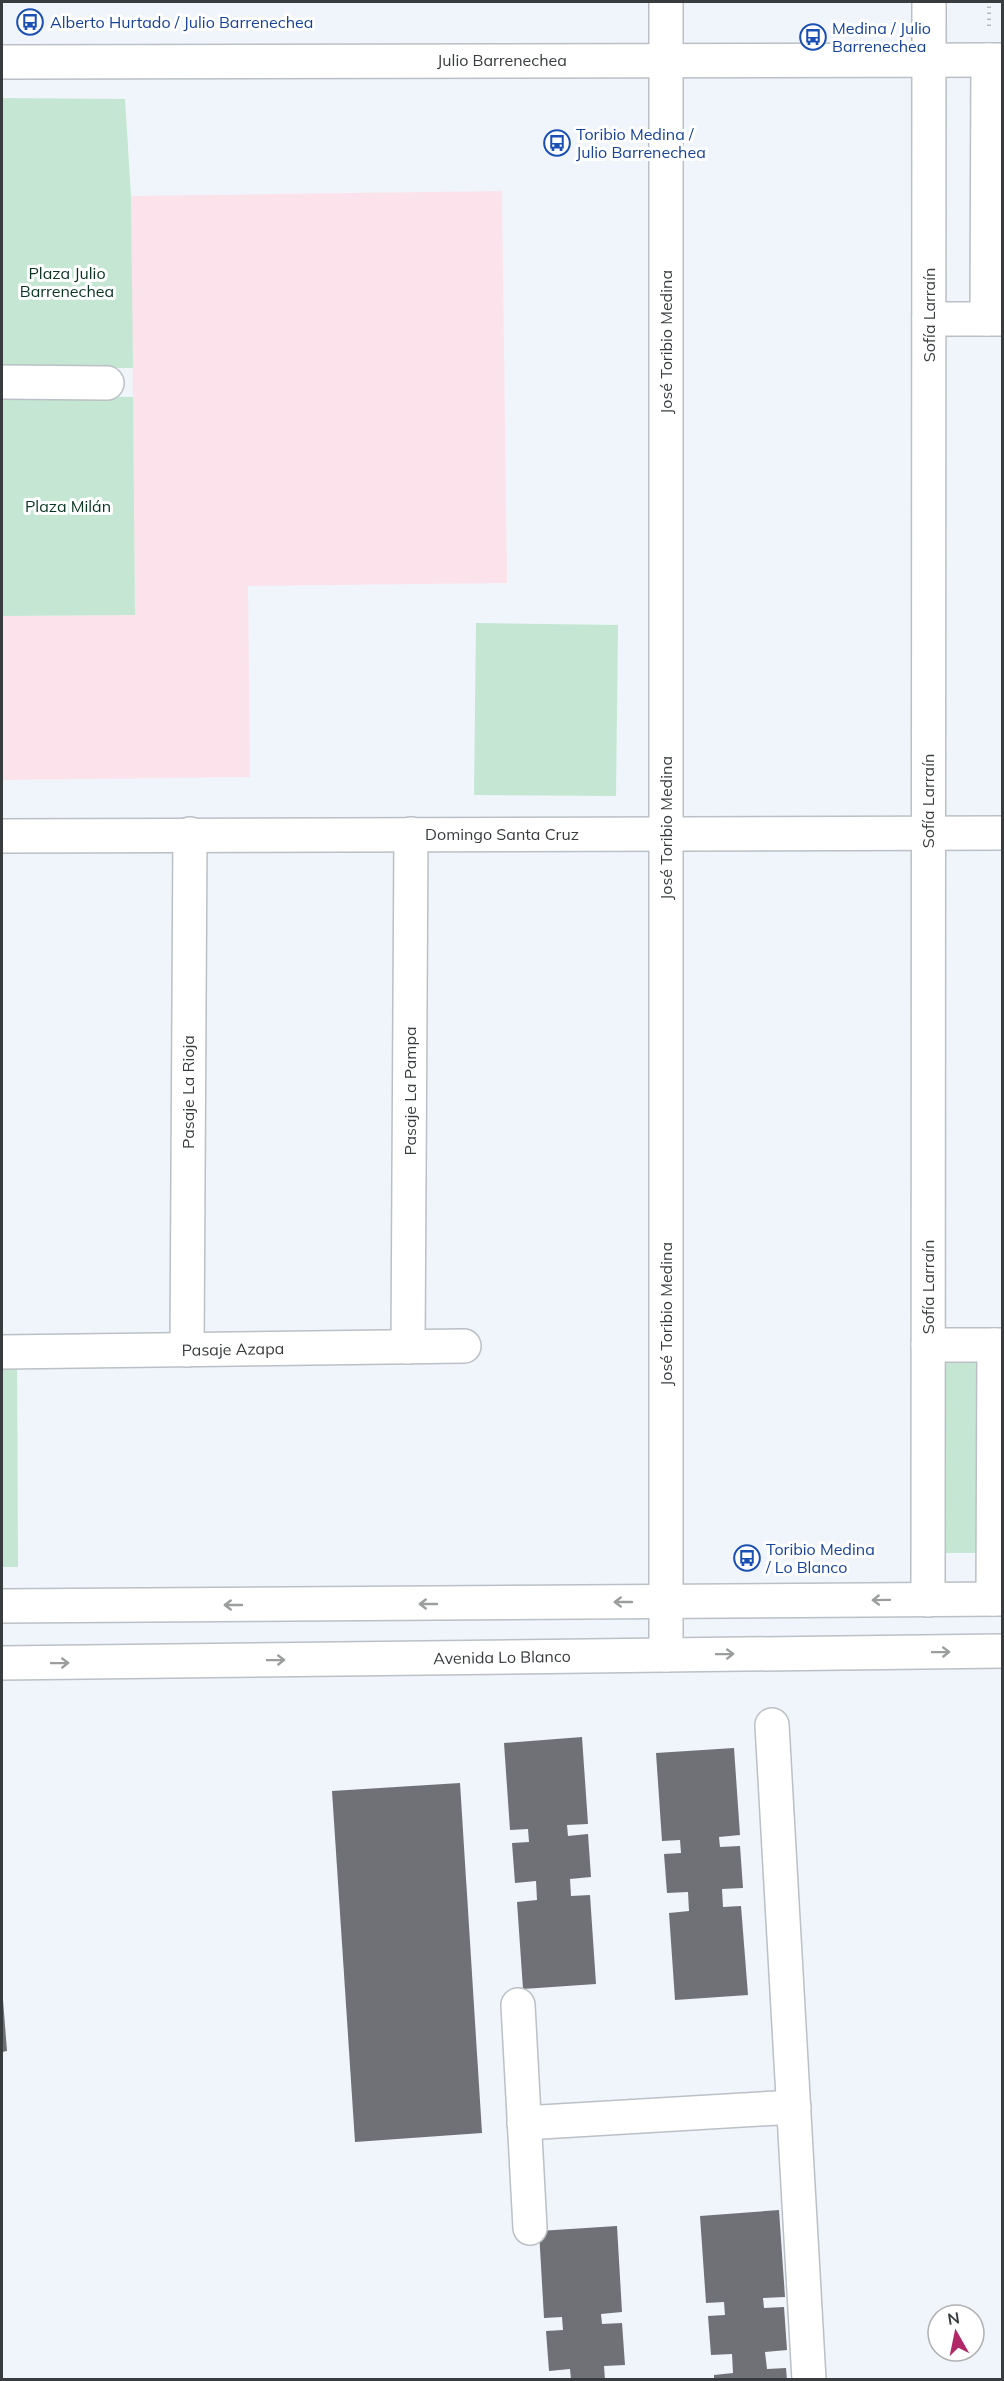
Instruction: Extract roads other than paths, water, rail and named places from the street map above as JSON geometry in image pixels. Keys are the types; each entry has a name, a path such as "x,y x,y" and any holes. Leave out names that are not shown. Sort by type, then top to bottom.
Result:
{"street":[{"name":"José Toribio Medina","path":"666,2 666,1655"},
{"name":"Sofía Larraín","path":"928,1600 929,2"},
{"name":"Julio Barrenechea","path":"2,62 995,60"},
{"path":"929,319 995,319 995,60"},
{"path":"2,382 107,383"},
{"name":"Domingo Santa Cruz","path":"2,836 1002,833"},
{"name":"Pasaje La Rioja","path":"186,1350 190,834"},
{"name":"Pasaje La Pampa","path":"408,1347 411,834"},
{"path":"2,1606 998,1599 998,1345 928,1345"},
{"name":"Pasaje Azapa","path":"2,1352 464,1346"},
{"name":"Avenida Lo Blanco","path":"2,1663 1002,1651"},
{"path":"772,1725 809,2379"},
{"path":"518,2005 530,2228"},
{"path":"524,2123 794,2107"}],"place":[{"name":"Alberto Hurtado / Julio Barrenechea","path":"30,22"},
{"name":"Medina / Julio Barrenechea","path":"813,37"},
{"name":"Toribio Medina / Julio Barrenechea","path":"557,143"},
{"name":"Toribio Medina / Lo Blanco","path":"747,1558"}],"park label":[{"name":"Plaza Julio Barrenechea","path":"67,282"},
{"name":"Plaza Milán","path":"68,506"}]}
